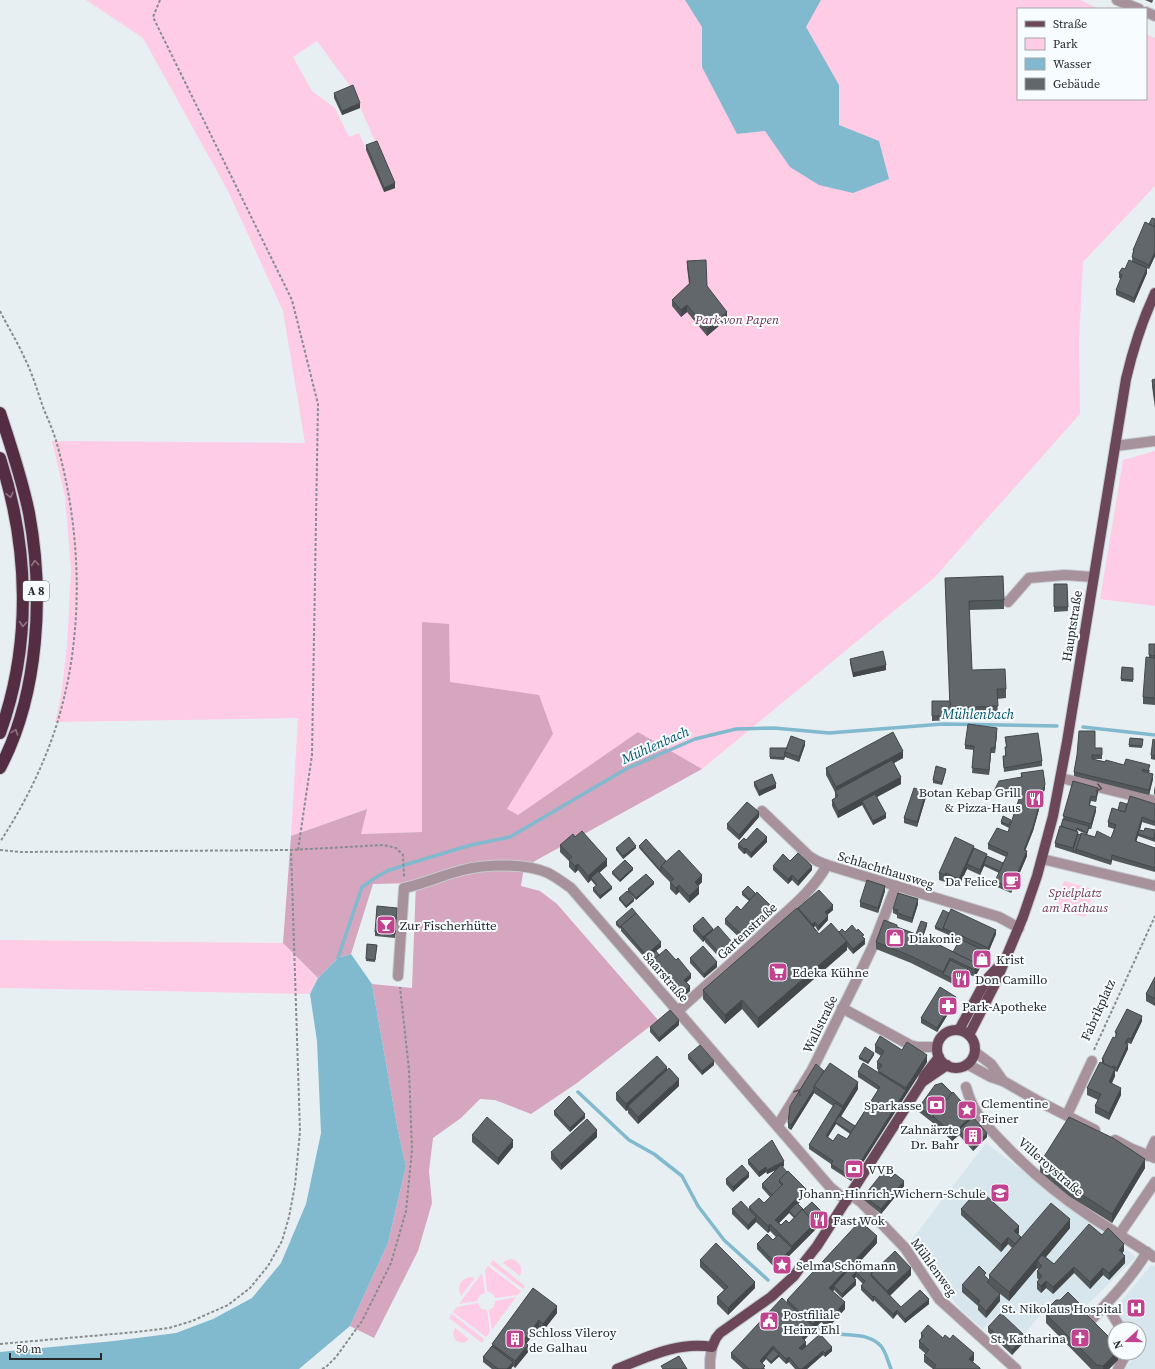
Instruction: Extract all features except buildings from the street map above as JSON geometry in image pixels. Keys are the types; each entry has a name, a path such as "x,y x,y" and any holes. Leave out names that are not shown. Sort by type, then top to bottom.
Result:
{"highway":[{"name":"A 8","path":"0,414 15,459 28,512 35,561 37,612 34,653 23,710 0,768"},
{"path":"0,458 15,515 21,562 24,612 21,651 10,706 0,733"}],"main road":[{"name":"Hauptstraße","path":"964,1033 986,980 1004,960 1019,928 1042,859 1061,778 1126,379 1140,326 1155,293"},
{"path":"617,1369 671,1349 687,1345 712,1347 720,1333 781,1289 794,1276 817,1246 849,1198 922,1082 938,1052 940,1039 943,1035 950,1031 964,1033 974,1043 975,1052 971,1061 958,1068 947,1065 938,1052"},
{"path":"922,1082 947,1065"}],"street":[{"path":"1118,0 1137,8"},
{"path":"1115,446 1155,441"},
{"path":"1008,602 1029,578 1065,575 1093,577"},
{"path":"1061,778 1155,801"},
{"name":"Schlachthausweg","path":"762,811 809,856 827,866 999,917 1019,928"},
{"path":"1042,859 1155,886"},
{"name":"Saarstraße","path":"398,976 404,888 420,885 462,870 478,867 514,866 533,868 547,873 571,888 778,1125 830,1187 849,1198"},
{"name":"Gartenstraße","path":"678,1011 736,960 790,908 818,879 827,866"},
{"name":"Wallstraße","path":"778,1125 812,1070 827,1040 872,948 896,886"},
{"path":"842,1008 910,1045 938,1052"},
{"path":"975,1052 990,1064 1003,1081"},
{"name":"Fabrikplatz","path":"1067,1115 1092,1061"},
{"path":"967,1064 991,1077 1003,1081 1040,1102 1132,1149 1152,1157 1155,1141"},
{"name":"Villeroystraße","path":"966,1086 975,1112 1017,1158 1069,1201 1150,1255 1140,1263 1106,1304"},
{"path":"1119,1235 1155,1182"},
{"name":"Mühlenweg","path":"849,1198 861,1202 905,1248 939,1299 1016,1369"},
{"path":"1092,1319 1106,1304 1116,1321"},
{"path":"710,1369 712,1347"}],"path":[{"path":"160,0 153,17 292,300 318,404 312,755 298,850"},
{"path":"0,311 26,360 57,444 68,491 76,547 76,606 72,658 63,702 48,750 19,813 0,842"},
{"path":"0,850 20,852 298,850 384,845 396,848 403,855 404,875"},
{"path":"0,1344 169,1328 192,1321 228,1305 250,1288 268,1266 282,1241 290,1217 295,1186 300,1131 291,850"},
{"name":"Fabrikplatz","path":"1092,1061 1095,1049 1155,916"},
{"path":"322,1369 326,1368 347,1343 365,1314 391,1263 406,1211 412,1150 409,1070 398,976"}],"shaded area":[{"path":"422,622 449,624 450,682 539,695 553,734 507,809 518,815 638,732 702,769 524,867 521,886 540,891 557,904 658,1020 577,1083 531,1114 495,1100 480,1099 461,1118 433,1138 429,1171 432,1203 418,1251 374,1338 350,1326 388,1243 406,1166 398,1131 372,984 412,988 416,883 373,884 351,954 338,958 318,978 283,943 291,836 367,809 361,834 422,832"},
{"name":"Johann-Hinrich-Wichern-Schule","path":"986,1143 1136,1257 1083,1309 1068,1296 1056,1300 1042,1312 1024,1335 1001,1311 983,1329 960,1309 909,1243"},
{"name":"St. Nikolaus Hospital","path":"1152,1264 1155,1267 1155,1369 1125,1369 1131,1361 1147,1361 1147,1321 1123,1321 1118,1312 1118,1305"}],"green space":[{"name":"Park von Papen","path":"86,0 1081,0 1096,8 1017,8 1017,100 1147,100 1147,34 1155,38 1155,186 1083,262 1079,341 1080,414 934,578 702,769 638,732 518,815 422,832 361,834 366,809 291,836 298,718 55,722 61,696 67,646 71,570 65,496 52,441 305,443 283,311 228,191 143,38","holes":["317,41 353,90 395,188 384,192 359,133 349,137 335,108 312,91 293,57"]},
{"path":"1155,451 1155,606 1100,599 1123,460"},
{"name":"Spielplatz am Rathaus","path":"1064,881 1095,890 1085,917 1056,909"},
{"path":"0,940 283,943 318,978 310,994 0,988"},
{"path":"512,1259 520,1266 520,1276 503,1263"},
{"path":"493,1260 525,1286 523,1289 490,1264"},
{"path":"488,1266 521,1291 518,1295 495,1298 493,1294 487,1291 485,1270"},
{"path":"482,1273 485,1293 480,1295 477,1301 459,1304"},
{"path":"471,1277 475,1278 461,1296 459,1289 460,1284 465,1279"},
{"path":"516,1297 492,1330 489,1310 494,1307 495,1301"},
{"path":"478,1303 481,1309 487,1310 490,1332 486,1337 453,1312 457,1307"},
{"path":"452,1314 484,1339 482,1343 449,1318"},
{"path":"455,1328 469,1339 464,1343 456,1341 453,1334"}],"water":[{"path":"685,0 821,0 806,27 839,85 839,125 879,141 889,179 853,193 819,185 790,167 765,131 737,134 702,67 702,27"},
{"path":"351,954 372,984 398,1131 406,1166 388,1243 350,1326 299,1369 0,1369 0,1352 114,1341 176,1333 213,1319 252,1298 281,1263 306,1204 321,1133 317,1041 310,994 318,978 338,958"}],"waterway":[{"name":"Mühlenbach","path":"338,958 362,887 375,878 387,871 411,863 471,845 510,837 626,769 695,739 736,729 774,728 829,733 943,724 1057,726"},
{"name":"Mühlenbach","path":"1083,727 1155,735"},
{"path":"578,1092 629,1140 654,1154 682,1176 698,1206 724,1240 768,1280"},
{"path":"819,1327 826,1331 867,1337 874,1341 883,1348 891,1369"}],"place":[{"name":"Botan Kebap Grill & Pizza-Haus","path":"1035,799"},
{"name":"Da Felice","path":"1012,881"},
{"name":"Zur Fischerhütte","path":"386,925"},
{"name":"Diakonie","path":"895,938"},
{"name":"Krist","path":"982,959"},
{"name":"Edeka Kühne","path":"778,972"},
{"name":"Don Camillo","path":"961,979"},
{"name":"Park-Apotheke","path":"948,1006"},
{"name":"Sparkasse","path":"936,1105"},
{"name":"Clementine Feiner","path":"967,1110"},
{"name":"Zahnärzte Dr. Bahr","path":"973,1136"},
{"name":"VVB","path":"854,1169"},
{"name":"Johann-Hinrich-Wichern-Schule","path":"1000,1193"},
{"name":"Fast Wok","path":"819,1220"},
{"name":"Selma Schömann","path":"782,1265"},
{"name":"St. Nikolaus Hospital","path":"1136,1308"},
{"name":"Postfiliale Heinz Ehl","path":"769,1321"},
{"name":"St. Katharina","path":"1080,1338"},
{"name":"Schloss Vileroy de Galhau","path":"515,1339"}]}
